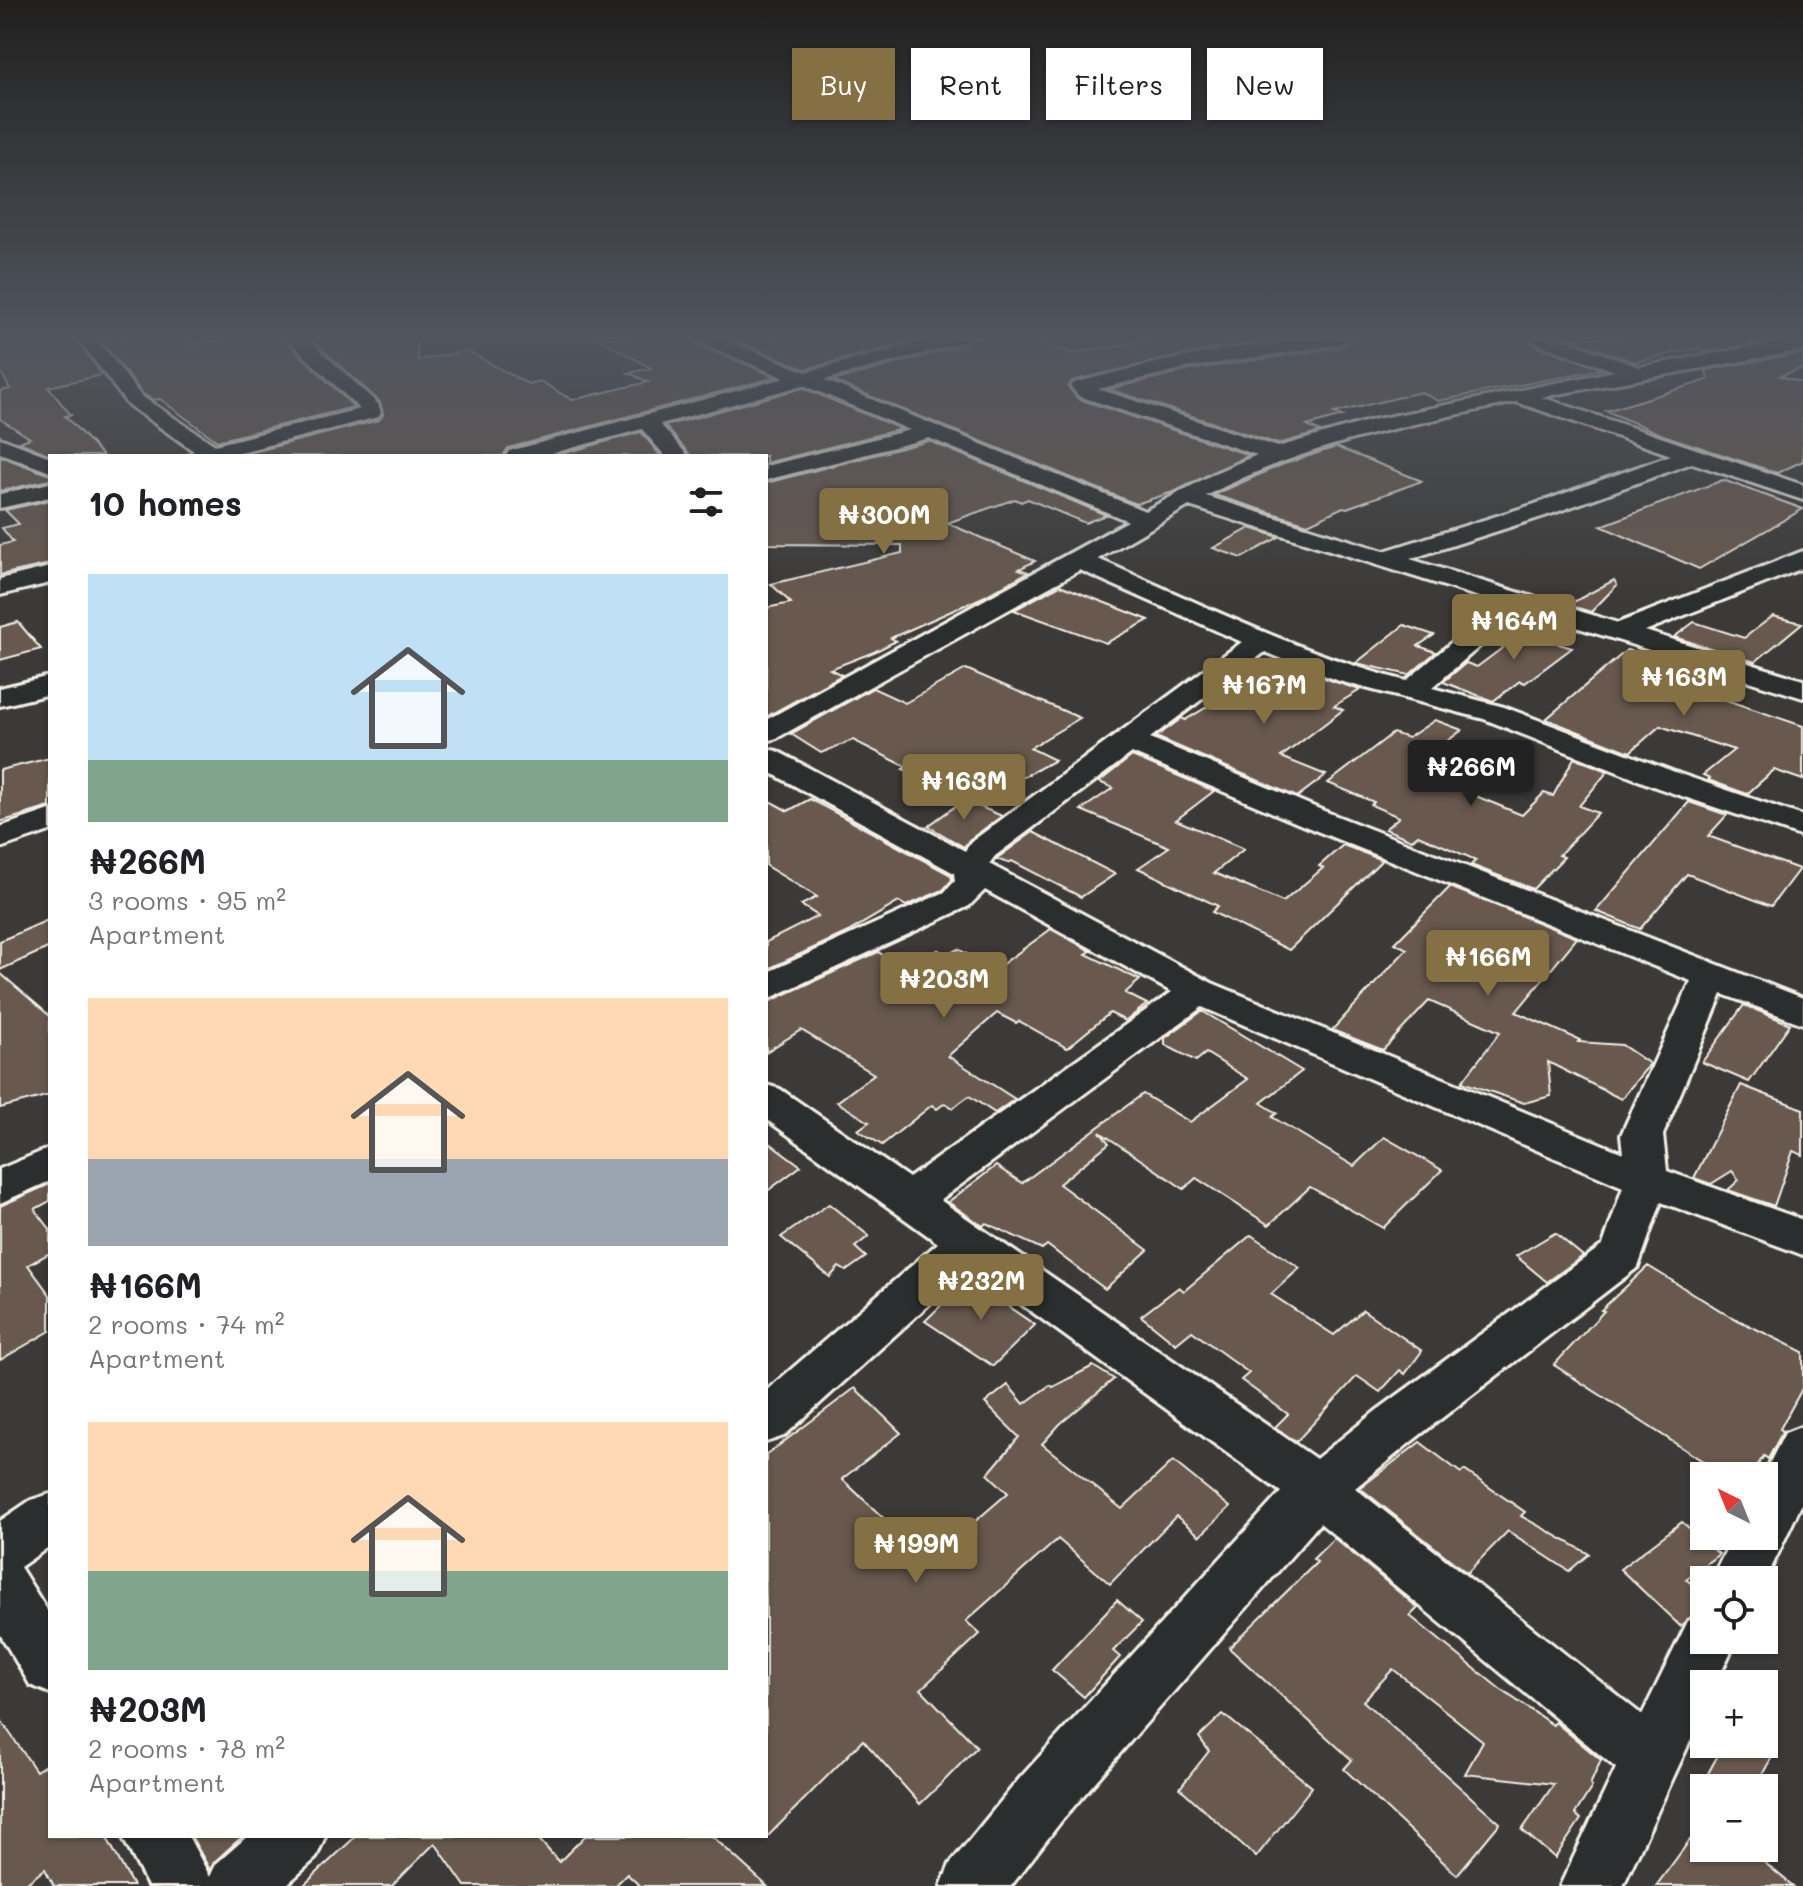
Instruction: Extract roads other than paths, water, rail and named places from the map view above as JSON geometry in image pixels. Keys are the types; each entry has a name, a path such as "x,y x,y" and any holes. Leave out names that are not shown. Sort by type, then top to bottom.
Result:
{"street":[{"path":"168,426 205,454 318,426"},
{"path":"524,454 628,426"},
{"path":"650,426 675,454"},
{"path":"920,426 1145,520"},
{"path":"1191,426 1277,454"},
{"path":"768,731 869,672 1079,560 1218,479 1277,454 1383,426"},
{"path":"1603,426 1803,493"},
{"path":"768,472 932,431"},
{"path":"0,445 48,464"},
{"path":"1387,558 1543,509 1690,456"},
{"path":"0,501 48,490"},
{"path":"1188,498 1803,689"},
{"path":"1621,631 1803,559"},
{"path":"1079,560 1262,641 1349,675 1494,713 1669,781 1803,827"},
{"path":"0,587 48,575"},
{"path":"1409,693 1516,601"},
{"path":"768,987 818,961 957,899 973,883 970,868 983,849 1262,641"},
{"path":"0,697 48,685"},
{"path":"1128,740 1803,1012"},
{"path":"768,759 1199,991 1647,1180 1803,1238"},
{"path":"0,838 48,821"},
{"path":"972,1886 1041,1799 1317,1489 1394,1426 1622,1255 1647,1180 1642,1135 1711,977"},
{"path":"909,1200 1199,991"},
{"path":"768,1100 1317,1489 1650,1758"},
{"path":"0,1187 48,1164"},
{"path":"768,1419 969,1242"},
{"path":"1778,1499 1803,1448"},
{"path":"0,1551 48,1518"},
{"path":"0,1583 48,1663"},
{"path":"1591,1886 1701,1654"},
{"path":"154,1838 183,1886"},
{"path":"238,1886 292,1838"}]}
